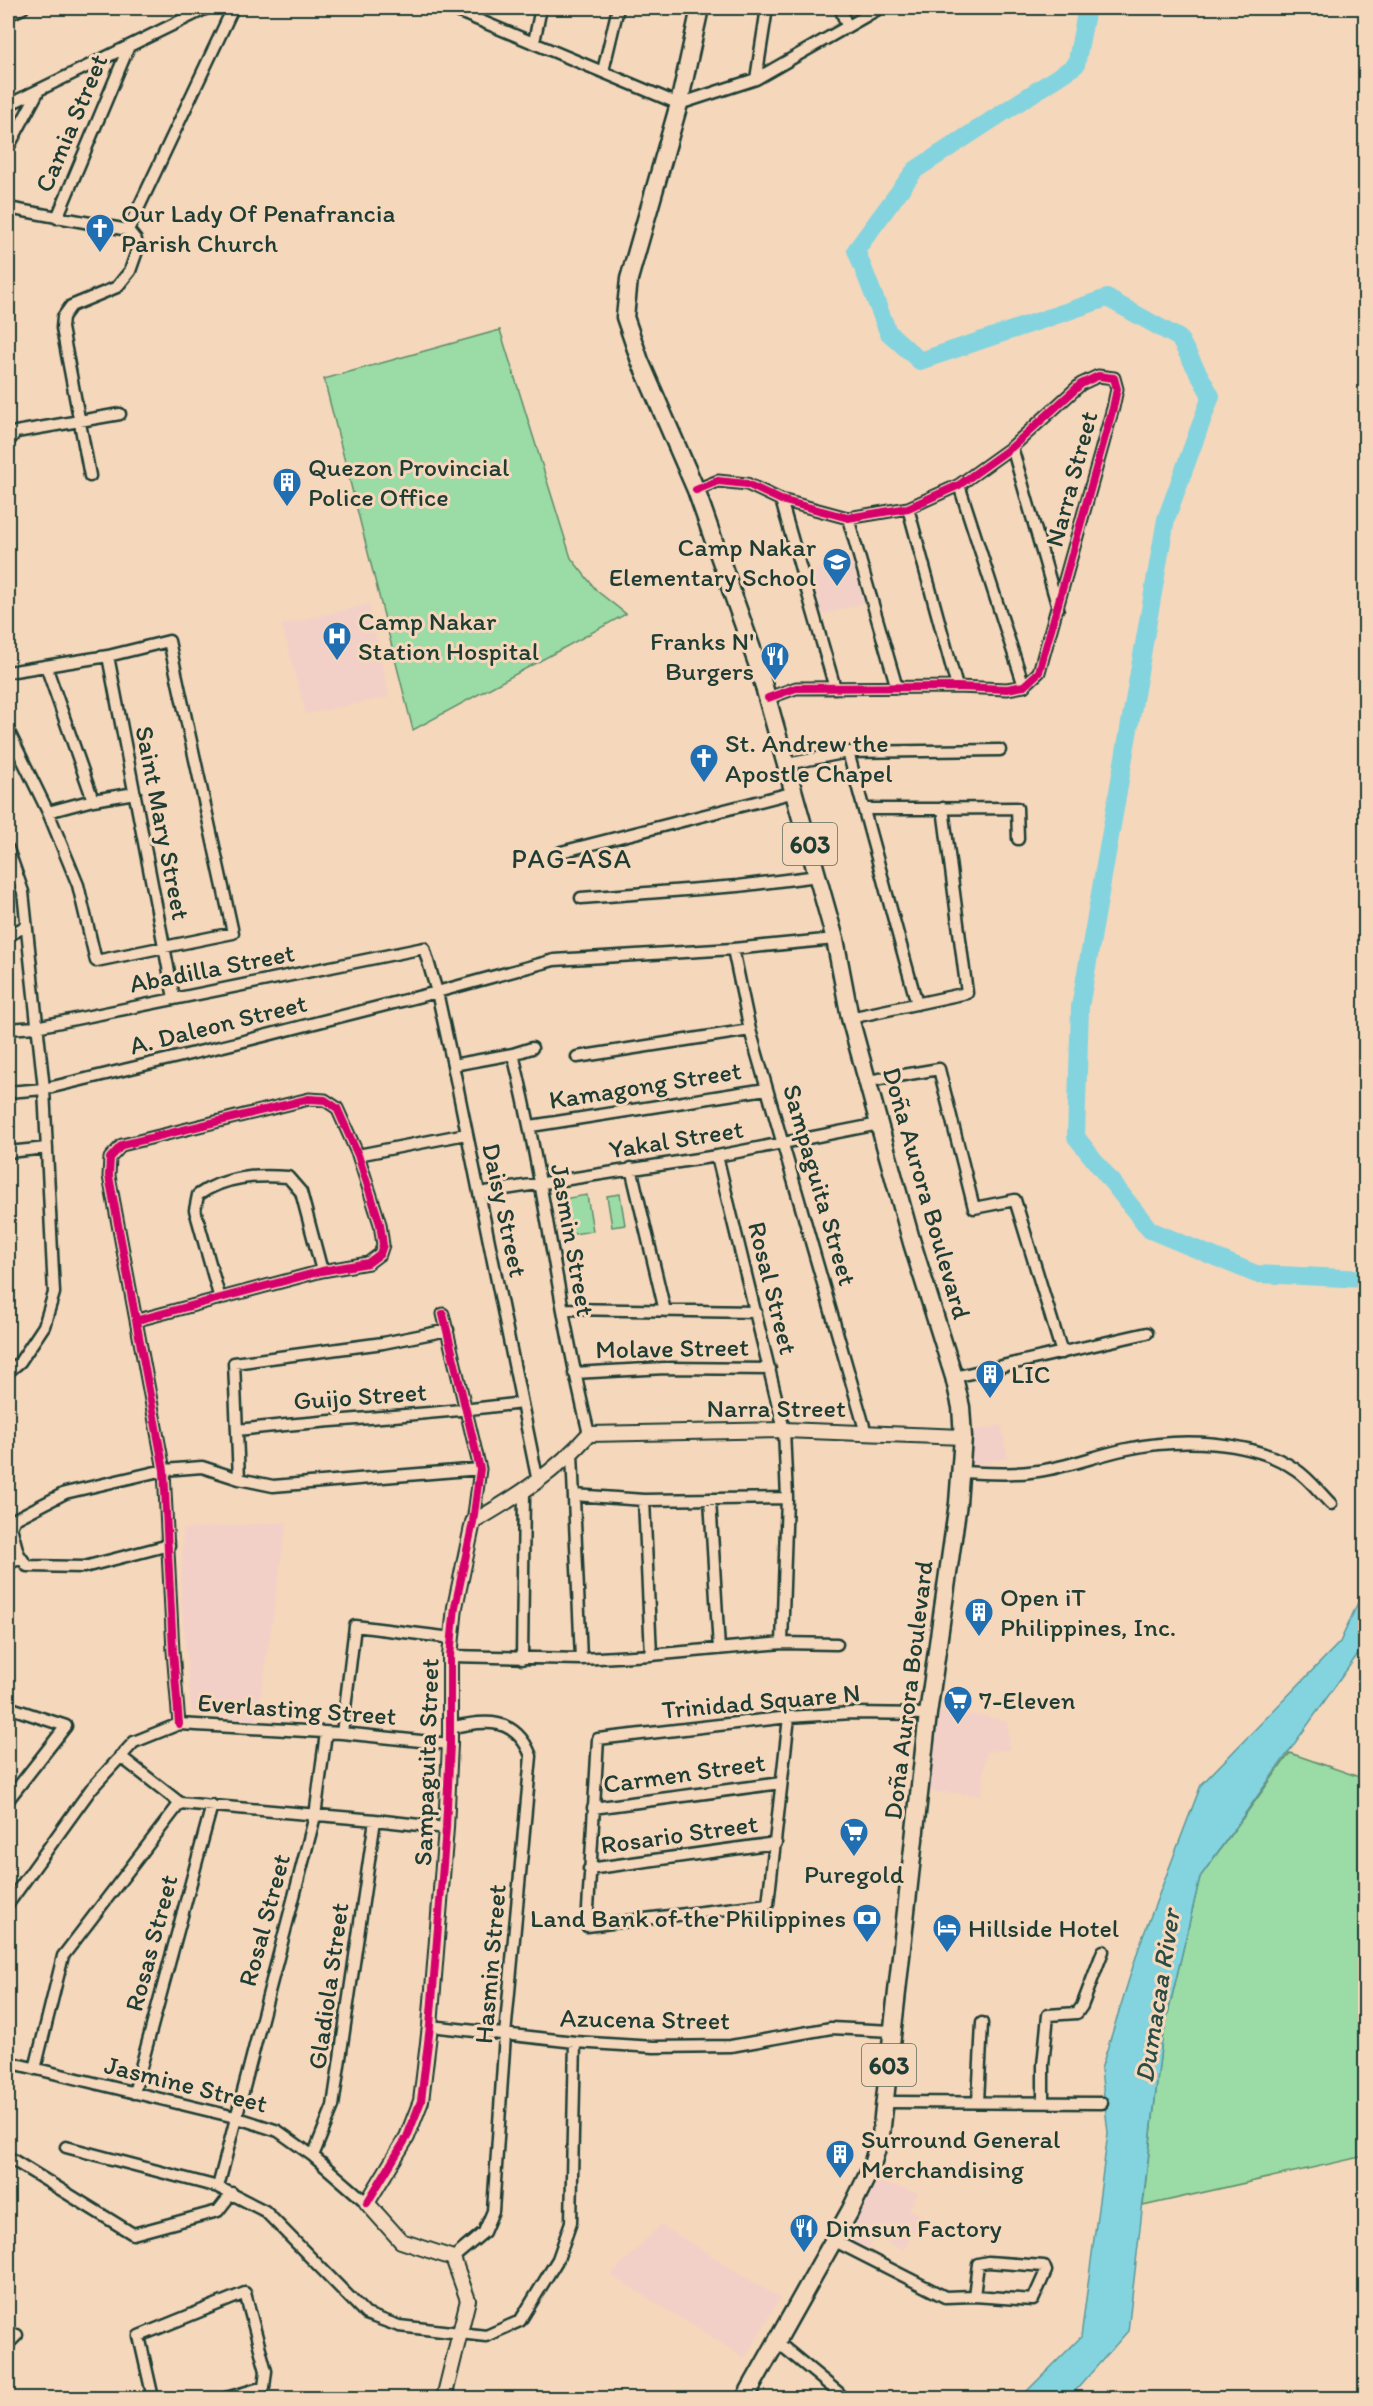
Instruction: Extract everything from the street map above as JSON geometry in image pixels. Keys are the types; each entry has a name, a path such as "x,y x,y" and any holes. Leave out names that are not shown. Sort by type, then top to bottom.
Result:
{"main road":[{"name":"Doña Aurora Boulevard","path":"699,8 679,104 629,279 625,317 640,361 696,490 768,698 835,939 850,1017 879,1124 912,1243 954,1377 961,1407 963,1437 961,1472 928,1714 881,2135 871,2168 745,2398"}],"street":[{"path":"8,15 21,8"},
{"path":"8,105 207,8"},
{"path":"128,230 233,8"},
{"path":"450,8 461,10 679,104 756,79 880,8"},
{"path":"534,42 541,8"},
{"path":"603,71 618,8"},
{"path":"756,79 767,8"},
{"path":"840,8 847,26"},
{"name":"Camia Street","path":"57,218 129,46"},
{"path":"8,148 38,92"},
{"path":"8,208 128,230 136,240 137,251 130,271 117,287 71,306 63,317 62,328 90,476"},
{"name":"Narra Street","path":"696,490 718,481 747,484 781,500 848,518 908,508 959,484 1012,447 1081,384 1098,376 1114,378 1117,389 1113,408 1058,609 1039,672 1024,686"},
{"path":"8,442 16,432 120,414"},
{"path":"1012,447 1058,609"},
{"path":"768,698 796,688 1007,689 1024,686 959,484"},
{"path":"781,500 835,688"},
{"path":"908,508 957,687"},
{"path":"848,518 897,688"},
{"path":"8,672 108,656 169,641 233,933 96,961 78,885 48,812 8,730"},
{"name":"Saint Mary Street","path":"108,656 174,998"},
{"path":"46,666 93,800"},
{"path":"787,764 848,752 1000,750"},
{"path":"848,752 917,1004"},
{"path":"561,852 795,792"},
{"path":"48,812 93,800 135,793"},
{"path":"850,1017 967,993 944,808"},
{"path":"865,809 1017,808 1018,839"},
{"path":"8,850 23,892 44,1089 54,1293 44,1326 20,1362 8,1372"},
{"path":"581,898 818,876"},
{"path":"8,936 26,926"},
{"name":"A. Daleon Street","path":"8,1092 44,1089 437,992 554,960 734,949 835,939"},
{"name":"Abadilla Street","path":"8,1029 36,1026 424,948"},
{"name":"Daisy Street","path":"424,948 437,992 453,1065 538,1482"},
{"name":"Sampaguita Street","path":"734,949 750,1030 766,1089 784,1143 866,1433"},
{"path":"577,1057 750,1030"},
{"path":"453,1065 513,1054 532,1048"},
{"name":"Jasmin Street","path":"513,1054 531,1126 539,1185 574,1373 589,1434"},
{"path":"868,1081 939,1069 974,1208 1015,1200 1062,1353"},
{"name":"Kamagong Street","path":"531,1126 766,1089"},
{"path":"138,1320 322,1271 368,1263 380,1254 383,1245 380,1224 358,1155 337,1108 325,1100 309,1099 122,1145 110,1158 109,1176 138,1320 164,1470 179,1724"},
{"name":"Yakal Street","path":"479,1193 717,1156 879,1124"},
{"path":"358,1155 466,1134"},
{"path":"8,1152 47,1148"},
{"name":"Rosal Street","path":"717,1156 784,1430 787,1498 782,1643"},
{"path":"631,1168 665,1311"},
{"path":"220,1299 195,1210 198,1195 210,1186 238,1178 261,1175 288,1177 301,1192 322,1271"},
{"path":"563,1309 756,1312"},
{"name":"Sampaguita Street","path":"367,2203 415,2121 422,2100 446,1828 450,1744 450,1656 458,1586 473,1522 480,1469 443,1314"},
{"path":"239,1479 234,1364 448,1330"},
{"path":"954,1377 1147,1333"},
{"name":"Molave Street","path":"574,1373 665,1368 770,1369"},
{"name":"Guijo Street","path":"237,1430 327,1420 467,1411 521,1403"},
{"name":"Narra Street","path":"589,1434 784,1430 963,1437"},
{"path":"473,1522 524,1493 572,1453 589,1434"},
{"path":"961,1472 1010,1474 1040,1471 1128,1448 1171,1444 1226,1444 1275,1458 1297,1470 1331,1504"},
{"path":"572,1453 581,1659"},
{"path":"169,1545 84,1567 27,1566 21,1558 11,1527 15,1518 65,1493 164,1470 202,1467 239,1479 273,1486 480,1469"},
{"path":"522,1659 524,1493"},
{"path":"574,1495 644,1500 787,1498"},
{"path":"710,1499 718,1648"},
{"path":"644,1500 651,1655"},
{"path":"8,1564 21,1558"},
{"path":"342,1733 354,1626 452,1638"},
{"path":"450,1656 581,1659 782,1643 837,1644"},
{"path":"8,1800 66,1726 9,1710"},
{"name":"Trinidad Square N","path":"593,1808 598,1739 789,1717 852,1713 928,1714"},
{"path":"593,1808 586,1926 768,1904 789,1717"},
{"name":"Hasmin Street","path":"450,1728 473,1722 493,1723 513,1728 526,1741 531,1756 505,2035 493,2211 484,2232 453,2258"},
{"name":"Everlasting Street","path":"8,1904 91,1789 120,1756 134,1742 179,1724 342,1733 450,1744"},
{"name":"Rosal Street","path":"218,2187 315,1816 326,1733"},
{"path":"120,1756 180,1803 446,1828"},
{"name":"Carmen Street","path":"593,1808 781,1783"},
{"path":"34,2069 63,1956 180,1803"},
{"name":"Rosas Street","path":"134,2093 212,1805"},
{"name":"Gladiola Street","path":"313,2156 333,2106 375,1820"},
{"name":"Rosario Street","path":"589,1869 776,1843"},
{"path":"1043,2102 1043,2065 1048,2015 1077,2013 1082,2006 1103,1951"},
{"path":"978,2102 982,2023"},
{"name":"Azucena Street","path":"430,2026 575,2042 654,2047 731,2046 831,2028 893,2031"},
{"path":"66,2147 218,2187 265,2211 366,2314 399,2326 460,2335 486,2336 520,2321 558,2259 572,2222 575,2042"},
{"name":"Jasmine Street","path":"8,2062 235,2117 278,2131 313,2156 367,2203"},
{"path":"885,2102 1102,2103"},
{"path":"8,2157 133,2234 218,2211 232,2193"},
{"path":"367,2203 401,2241 453,2258 468,2300 444,2398"},
{"path":"833,2240 945,2297 974,2296 1033,2300 1046,2271 1044,2266 988,2262 978,2264 974,2296"},
{"path":"153,2398 139,2336 245,2293 266,2371 264,2386 269,2398"},
{"path":"8,2344 17,2335"},
{"path":"776,2341 839,2393 836,2398"},
{"path":"226,2398 264,2386"}],"shaded area":[{"name":"Camp Nakar Elementary School","path":"851,560 864,603 822,615 811,572"},
{"name":"Camp Nakar Station Hospital","path":"369,604 389,697 306,714 282,625"},
{"path":"1001,1425 1008,1458 970,1466 971,1431"},
{"path":"287,1522 257,1720 192,1712 181,1597 183,1529"},
{"path":"937,1711 985,1716 1007,1722 1010,1749 986,1752 981,1795 928,1791"},
{"path":"876,2180 918,2193 909,2209 923,2216 903,2250 875,2236 865,2251 843,2239"},
{"path":"661,2225 780,2298 745,2358 611,2275"}],"green space":[{"path":"500,330 571,558 597,591 626,614 413,730 324,379"},
{"path":"620,1194 625,1225 612,1227 607,1196"},
{"path":"587,1195 593,1231 568,1235 562,1199"},
{"path":"1290,1753 1365,1779 1365,2156 1143,2206 1162,2039 1200,1877"}],"water":[{"name":"Dumacaa River","path":"1365,1587 1365,1644 1200,1877 1162,2039 1128,2331 1069,2398 1020,2398 1081,2337 1108,2133 1101,2069 1140,1944 1201,1785 1340,1642"}],"waterway":[{"path":"1087,8 1076,65 915,170 856,250 888,332 920,361 1107,298 1179,338 1211,396 1166,519 1080,1007 1076,1137 1150,1230 1256,1274 1366,1279"}],"cycle path":[{"path":"696,490 718,481 747,484 781,500 848,518 908,508 959,485 1012,447 1081,384 1098,376 1114,378 1117,389 1113,408 1039,672 1024,686 1007,689 796,688 768,698"},
{"path":"138,1320 322,1271 368,1263 380,1254 383,1245 380,1224 358,1155 337,1108 325,1100 309,1099 122,1145 110,1158 109,1176 164,1470 179,1724"},
{"path":"367,2203 407,2137 421,2101 430,2026 446,1828 450,1744 450,1656 455,1607 473,1522 480,1469 443,1314"}],"place":[{"name":"Our Lady Of Penafrancia Parish Church","path":"100,254"},
{"name":"Quezon Provincial Police Office","path":"287,508"},
{"name":"Camp Nakar Elementary School","path":"837,588"},
{"name":"Camp Nakar Station Hospital","path":"337,662"},
{"name":"Franks N' Burgers","path":"775,682"},
{"name":"St. Andrew the Apostle Chapel","path":"704,784"},
{"name":"LIC","path":"990,1400"},
{"name":"Open iT Philippines, Inc.","path":"979,1638"},
{"name":"7-Eleven","path":"958,1726"},
{"name":"Puregold","path":"854,1858"},
{"name":"Land Bank of the Philippines","path":"867,1944"},
{"name":"Hillside Hotel","path":"947,1954"},
{"name":"Surround General Merchandising","path":"840,2180"},
{"name":"Dimsun Factory","path":"804,2254"}],"district":[{"name":"PAG-ASA","path":"572,858"}]}
